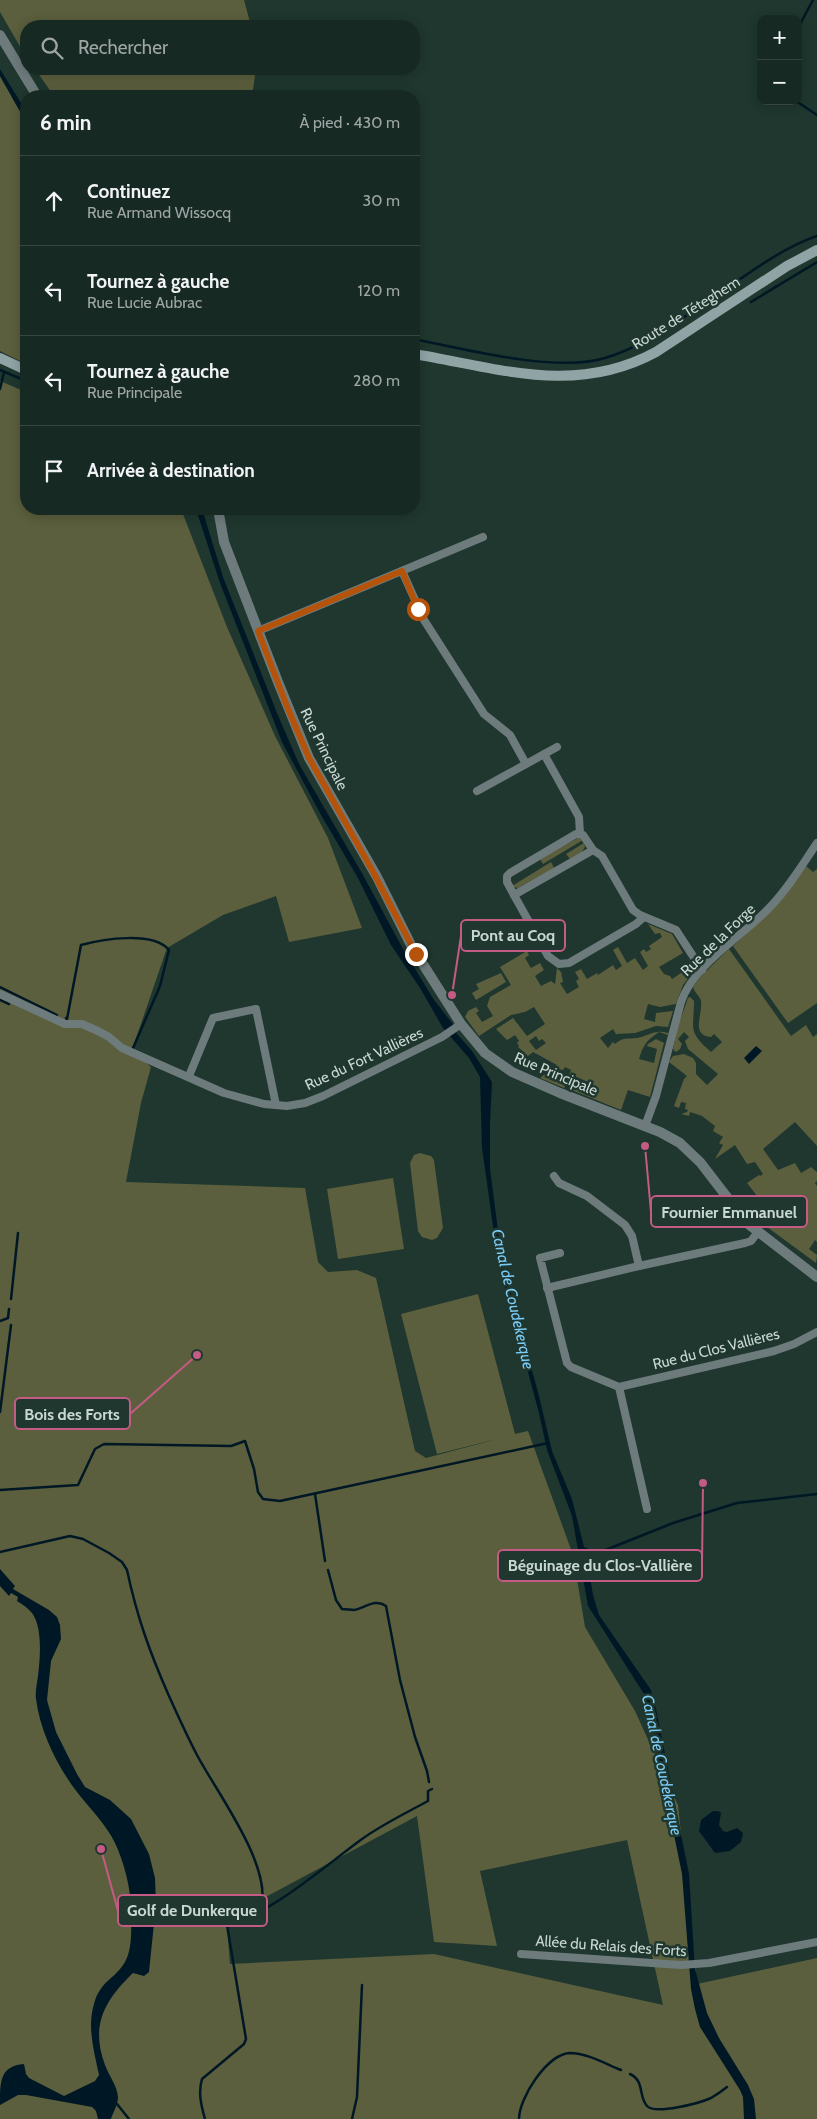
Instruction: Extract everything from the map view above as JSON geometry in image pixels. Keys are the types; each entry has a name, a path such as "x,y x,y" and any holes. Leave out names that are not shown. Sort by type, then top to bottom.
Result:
{"main road":[{"name":"Route de Téteghem","path":"420,355 538,376 578,376 610,371 634,363 656,352 787,266 817,250"},
{"path":"0,358 20,367"}],"street":[{"path":"0,35 20,68"},
{"path":"24,75 33,90"},
{"name":"Rue Principale","path":"219,515 222,538 290,715 309,758 374,872 412,947 459,1026 485,1053 506,1069 536,1084 669,1136 695,1157 740,1215 758,1232 817,1277"},
{"name":"Rue Principale","path":"226,515 230,556"},
{"path":"258,631 483,537"},
{"path":"402,571 424,620 484,714 510,735 526,764"},
{"path":"478,791 557,747"},
{"path":"544,754 579,817 580,834 593,850 602,856 633,910 644,917 676,930 702,970"},
{"path":"580,834 576,834 508,874 507,882 548,956 559,964 569,963 636,924 644,917"},
{"name":"Rue de la Forge","path":"645,1126 656,1096 683,998 691,983 702,970 770,908 817,845"},
{"path":"514,895 593,850"},
{"name":"Rue du Fort Vallières","path":"0,994 65,1024 82,1024 98,1031 122,1048 230,1095 276,1106 293,1105 315,1100 445,1036 459,1026"},
{"path":"189,1076 213,1018 256,1010 276,1106"},
{"path":"554,1176 559,1183 587,1196 625,1225 632,1236 639,1266"},
{"path":"547,1288 745,1243 751,1241 758,1232"},
{"path":"560,1253 540,1258 569,1365 619,1387 647,1509"},
{"name":"Rue du Clos Vallières","path":"619,1387 774,1351 794,1344 817,1332"},
{"name":"Allée du Relais des Forts","path":"521,1954 685,1965 817,1942"}],"green space":[{"path":"0,0 244,0 249,20 20,20 20,47 0,12"},
{"path":"39,75 255,75 253,90 50,90"},
{"path":"0,76 20,111 20,361 0,351"},
{"path":"0,381 20,389 20,515 183,515 227,627 275,736 328,838 362,928 289,942 276,896 223,915 167,948 132,1050 151,1067 141,1103 126,1182 305,1188 318,1262 328,1272 357,1270 376,1278 415,1451 426,1458 501,1438 437,1454 401,1314 478,1294 515,1434 528,1431 573,1555 585,1627 635,1711 678,1805 697,1984 817,1958 817,2119 0,2119","holes":["417,1816 434,1942 497,1946 480,1871 627,1840 663,2005 434,1954 230,1964 226,1915 234,1914"]},
{"path":"578,838 583,840 543,864 540,859"},
{"path":"584,843 585,847 582,852 570,859 566,854"},
{"path":"551,862 554,868 518,888 512,886"},
{"path":"806,866 813,872 817,869 817,1003 788,1023 733,946 772,908"},
{"path":"648,924 672,934 683,953 659,967 664,974 672,979 684,971 684,967 689,963 694,971 683,985 676,1004 660,1007 648,1004 644,1019 655,1022 656,1013 673,1011 668,1027 656,1026 635,1033 616,1034 613,1029 600,1038 608,1048 613,1042 615,1044 623,1039 637,1038 659,1032 646,1043 639,1059 654,1063 657,1049 647,1046 648,1044 656,1039 664,1043 650,1097 628,1090 621,1110 569,1089 571,1085 585,1091 588,1082 572,1075 564,1088 540,1078 557,1065 533,1052 528,1056 518,1047 517,1043 519,1041 515,1035 507,1040 496,1029 513,1018 527,1036 545,1024 534,1007 525,1012 511,1015 479,1036 465,1017 468,1011 476,1007 479,1011 476,1013 482,1022 493,1016 487,1006 490,997 511,985 500,967 527,951 529,955 525,958 531,968 540,963 544,970 535,976 541,986 551,981 555,984 557,968 561,972 563,982 560,983 567,994 579,987 576,981 579,979 575,972 581,969 587,979 597,973 598,975 613,965 616,970 622,966 613,950 618,947 627,963 635,958 643,970 648,966 640,952 644,949 646,952 651,949 649,946 662,937 660,933 655,934","holes":["536,1036 539,1041 542,1039 546,1043 536,1050 529,1041","565,1067 571,1070 566,1083 554,1078 558,1069 563,1070"]},
{"path":"729,949 791,1036 806,1025 813,1037 817,1034 817,1146 795,1122 763,1149 778,1170 795,1163 801,1173 811,1167 817,1172 817,1181 815,1183 817,1186 817,1242 815,1240 809,1249 817,1255 816,1263 757,1218 775,1204 765,1206 747,1183 763,1174 755,1162 747,1164 735,1145 715,1159 723,1145 719,1143 723,1137 713,1131 715,1126 702,1116 690,1112 689,1116 681,1114 688,1110 685,1109 686,1103 681,1102 679,1108 674,1106 684,1079 687,1076 669,1062 673,1056 684,1054 693,1058 696,1063 696,1074 707,1085 718,1074 688,1049 685,1041 689,1037 684,1032 678,1039 682,1044 680,1049 676,1052 673,1049 678,1026 690,997 694,1001 693,1024 698,1039 711,1052 722,1042 714,1034 711,1037 701,1032 699,1024 701,1001 693,987 701,976"},
{"path":"501,973 506,982 476,1000 472,993 479,989 476,984"},
{"path":"420,1153 431,1156 434,1160 443,1228 437,1238 432,1240 422,1237 418,1231 410,1163 414,1155"},
{"path":"393,1178 404,1249 338,1259 327,1189"}],"water":[{"path":"0,69 20,101 20,111 0,76"},
{"name":"Canal de Coudekerque","path":"198,515 204,515 223,577 299,764 403,949 434,1000 452,1023 457,1034 472,1051 492,1082 490,1169 499,1238 507,1278 552,1451 572,1499 584,1547 594,1551 594,1556 587,1559 593,1595 599,1615 651,1690 689,1874 695,1969 707,2013 754,2099 756,2119 744,2119 743,2097 740,2090 700,2027 695,2009 691,1989 682,1874 644,1694 588,1606 572,1516 547,1450 539,1413 498,1261 482,1148 480,1077 469,1058 443,1028 420,988 391,945 358,878 321,815 282,742 220,583"},
{"path":"756,1046 762,1051 749,1064 744,1058"},
{"path":"0,1569 15,1586 13,1589 49,1610 57,1617 60,1625 61,1639 51,1661 47,1700 56,1732 85,1787 110,1800 131,1819 149,1854 155,1878 156,1904 149,1972 144,1976 133,1973 123,1983 108,2003 100,2025 101,2051 118,2097 111,2119 98,2119 96,2111 92,2107 26,2095 18,2095 0,2105 0,2089 3,2076 10,2068 16,2065 24,2064 29,2078 64,2096 95,2081 99,2075 93,2048 92,2013 100,1990 121,1968 128,1956 131,1930 131,1902 124,1867 111,1836 63,1771 45,1736 36,1696 40,1644 38,1627 29,1609 17,1601 18,1597 11,1593 9,1596 0,1586"},
{"path":"713,1811 721,1813 719,1825 723,1831 727,1832 737,1828 743,1833 741,1842 730,1851 715,1853 699,1831 701,1820"}],"waterway":[{"path":"802,21 813,0"},
{"path":"802,105 817,115"},
{"path":"420,340 510,358 536,361 562,363 585,362 605,358 632,348 658,334 774,257 817,236"},
{"path":"751,302 817,262"},
{"path":"0,370 20,378"},
{"path":"0,389 4,372"},
{"path":"66,1018 81,945 127,938 152,940 162,944 169,950 160,986 133,1048"},
{"path":"0,987 57,1015"},
{"path":"0,1000 9,1004"},
{"path":"11,1299 18,1233"},
{"path":"0,1321 8,1318 9,1309"},
{"path":"0,1412 11,1325"},
{"path":"0,1490 78,1485 95,1449 104,1444 231,1446 245,1441 254,1469 258,1492 263,1499 280,1501 548,1443"},
{"path":"315,1494 325,1561"},
{"path":"592,1552 603,1551 673,1523 737,1503 817,1494"},
{"path":"0,1552 70,1536 83,1539 122,1562 127,1570 145,1634 169,1696 197,1755 241,1830 251,1851 259,1872 263,1892 261,1909"},
{"path":"328,1570 336,1600 342,1609 354,1610 374,1603 386,1606 400,1680 429,1782"},
{"path":"205,2119 200,2099 202,2079 244,2044 246,2039 227,1925 261,1911 279,1900 370,1834 428,1801 428,1791 432,1789"},
{"path":"352,2119 357,2097 362,1985"},
{"path":"519,2119 524,2100 536,2078 552,2061 561,2055 576,2053 621,2070"},
{"path":"630,2074 638,2081 647,2106 659,2109 697,2103 711,2098 727,2087"},
{"path":"117,2104 129,2119"}],"place":[{"name":"Pont au Coq","path":"452,995"},
{"name":"Fournier Emmanuel","path":"645,1146"},
{"name":"Bois des Forts","path":"197,1355"},
{"name":"Béguinage du Clos-Vallière","path":"703,1483"},
{"name":"Golf de Dunkerque","path":"101,1849"}],"route":[{"path":"416,954 371,868 309,758 258,631 402,571 418,609"}]}
